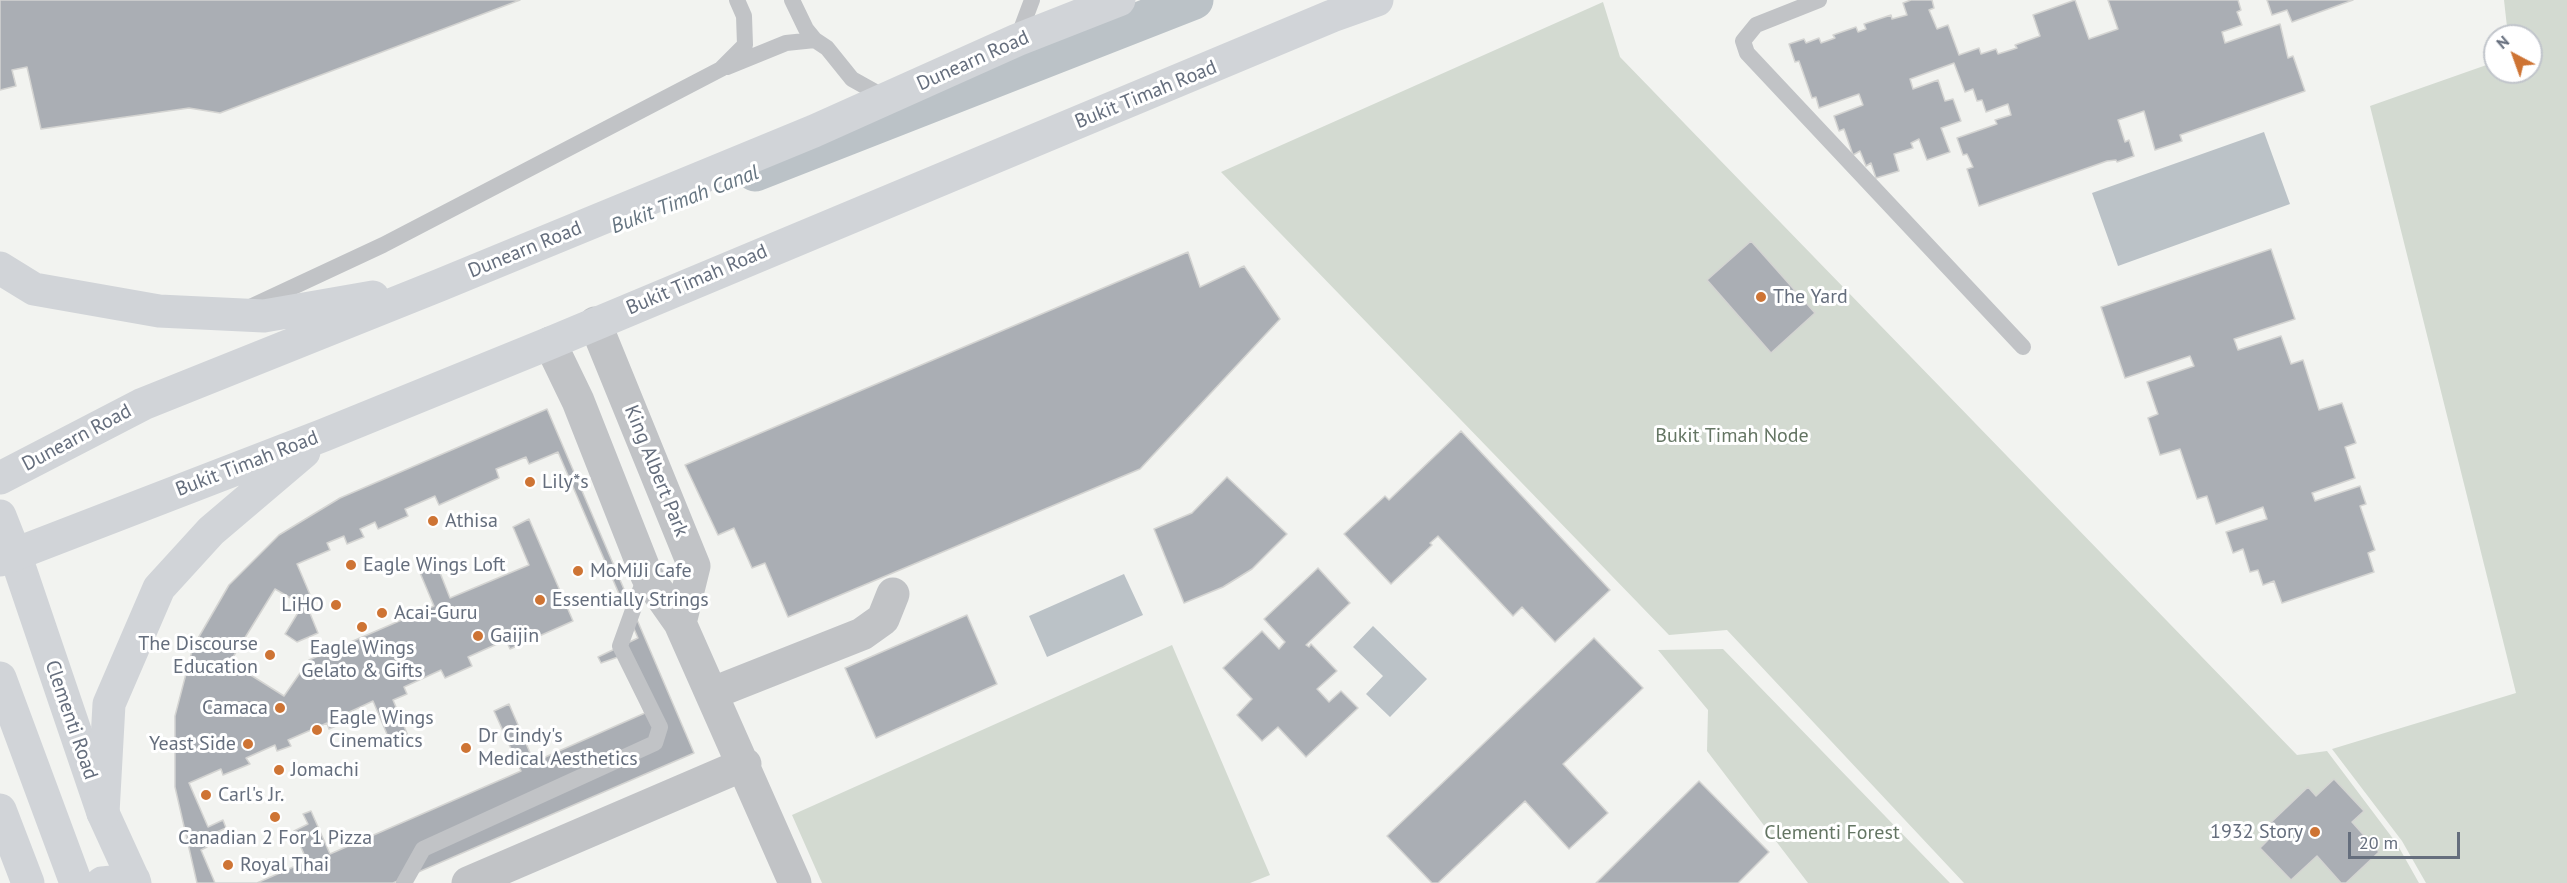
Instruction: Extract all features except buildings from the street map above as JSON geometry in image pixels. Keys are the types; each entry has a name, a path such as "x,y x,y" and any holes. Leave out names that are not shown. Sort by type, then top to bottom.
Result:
{"main road":[{"name":"Dunearn Road","path":"0,478 143,404 440,285 888,100 1017,40 1119,0"},
{"name":"Bukit Timah Road","path":"7,557 324,435 1332,16 1377,0"},
{"path":"0,268 34,289 159,311 234,315 264,316 440,285"},
{"path":"103,813 109,704 159,588 211,531 324,435"},
{"name":"Clementi Road","path":"0,516 7,557 103,813 135,882"},
{"path":"0,678 76,883"},
{"path":"0,810 28,883"},
{"path":"102,883 135,882"}],"street":[{"name":"King Albert Park","path":"595,323 694,566 681,623"},
{"path":"550,343 578,401 646,574 681,623 745,764 795,883"},
{"path":"614,492 658,474"},
{"path":"713,693 862,634 883,618 893,594"},
{"path":"468,883 745,764"}],"lane":[{"path":"720,69 745,45 744,16 737,0"},
{"path":"792,0 815,40 827,48 852,79 888,100"},
{"path":"1017,40 1032,0"},
{"path":"1819,0 1756,25 1743,41 1747,53 2023,347"},
{"path":"234,315 383,245 720,69 786,43 815,40"},
{"path":"404,883 423,849 655,742 660,727 620,646 646,574"}],"green space":[{"path":"2504,0 2567,0 2567,883 2426,883 2402,841 2332,749 2516,693 2370,106 2483,66 2483,84 2543,84 2543,24 2507,24"},
{"name":"Bukit Timah Node","path":"1603,2 1620,57 2297,755 2327,751 2397,844 2419,883 1964,883 1727,630 1669,635 1221,172"},
{"path":"1172,645 1270,875 1250,883 822,883 792,815"},
{"name":"Clementi Forest","path":"1723,649 1950,883 1808,883 1707,751 1708,710 1658,650"}],"shaded area":[{"path":"2264,132 2290,204 2118,266 2092,193"},
{"path":"1124,574 1143,615 1047,657 1029,616"},
{"path":"1373,626 1427,679 1390,717 1366,694 1383,676 1353,647"}],"waterway":[{"name":"Bukit Timah Canal","path":"755,172 1194,0"}],"place":[{"name":"The Yard","path":"1761,297"},
{"name":"Lily*s","path":"530,482"},
{"name":"Athisa","path":"433,521"},
{"name":"Eagle Wings Loft","path":"351,565"},
{"name":"MoMiJi Cafe","path":"578,571"},
{"name":"Essentially Strings","path":"540,600"},
{"name":"LiHO","path":"336,605"},
{"name":"Acai-Guru","path":"382,613"},
{"name":"Eagle Wings Gelato & Gifts","path":"362,627"},
{"name":"Gaijin","path":"478,636"},
{"name":"The Discourse Education","path":"270,655"},
{"name":"Camaca","path":"280,708"},
{"name":"Eagle Wings Cinematics","path":"317,730"},
{"name":"Yeast Side","path":"248,744"},
{"name":"Dr Cindy's Medical Aesthetics","path":"466,748"},
{"name":"Jomachi","path":"279,770"},
{"name":"Carl's Jr.","path":"206,795"},
{"name":"Canadian 2 For 1 Pizza","path":"275,817"},
{"name":"1932 Story","path":"2315,832"},
{"name":"Royal Thai","path":"228,865"}]}
